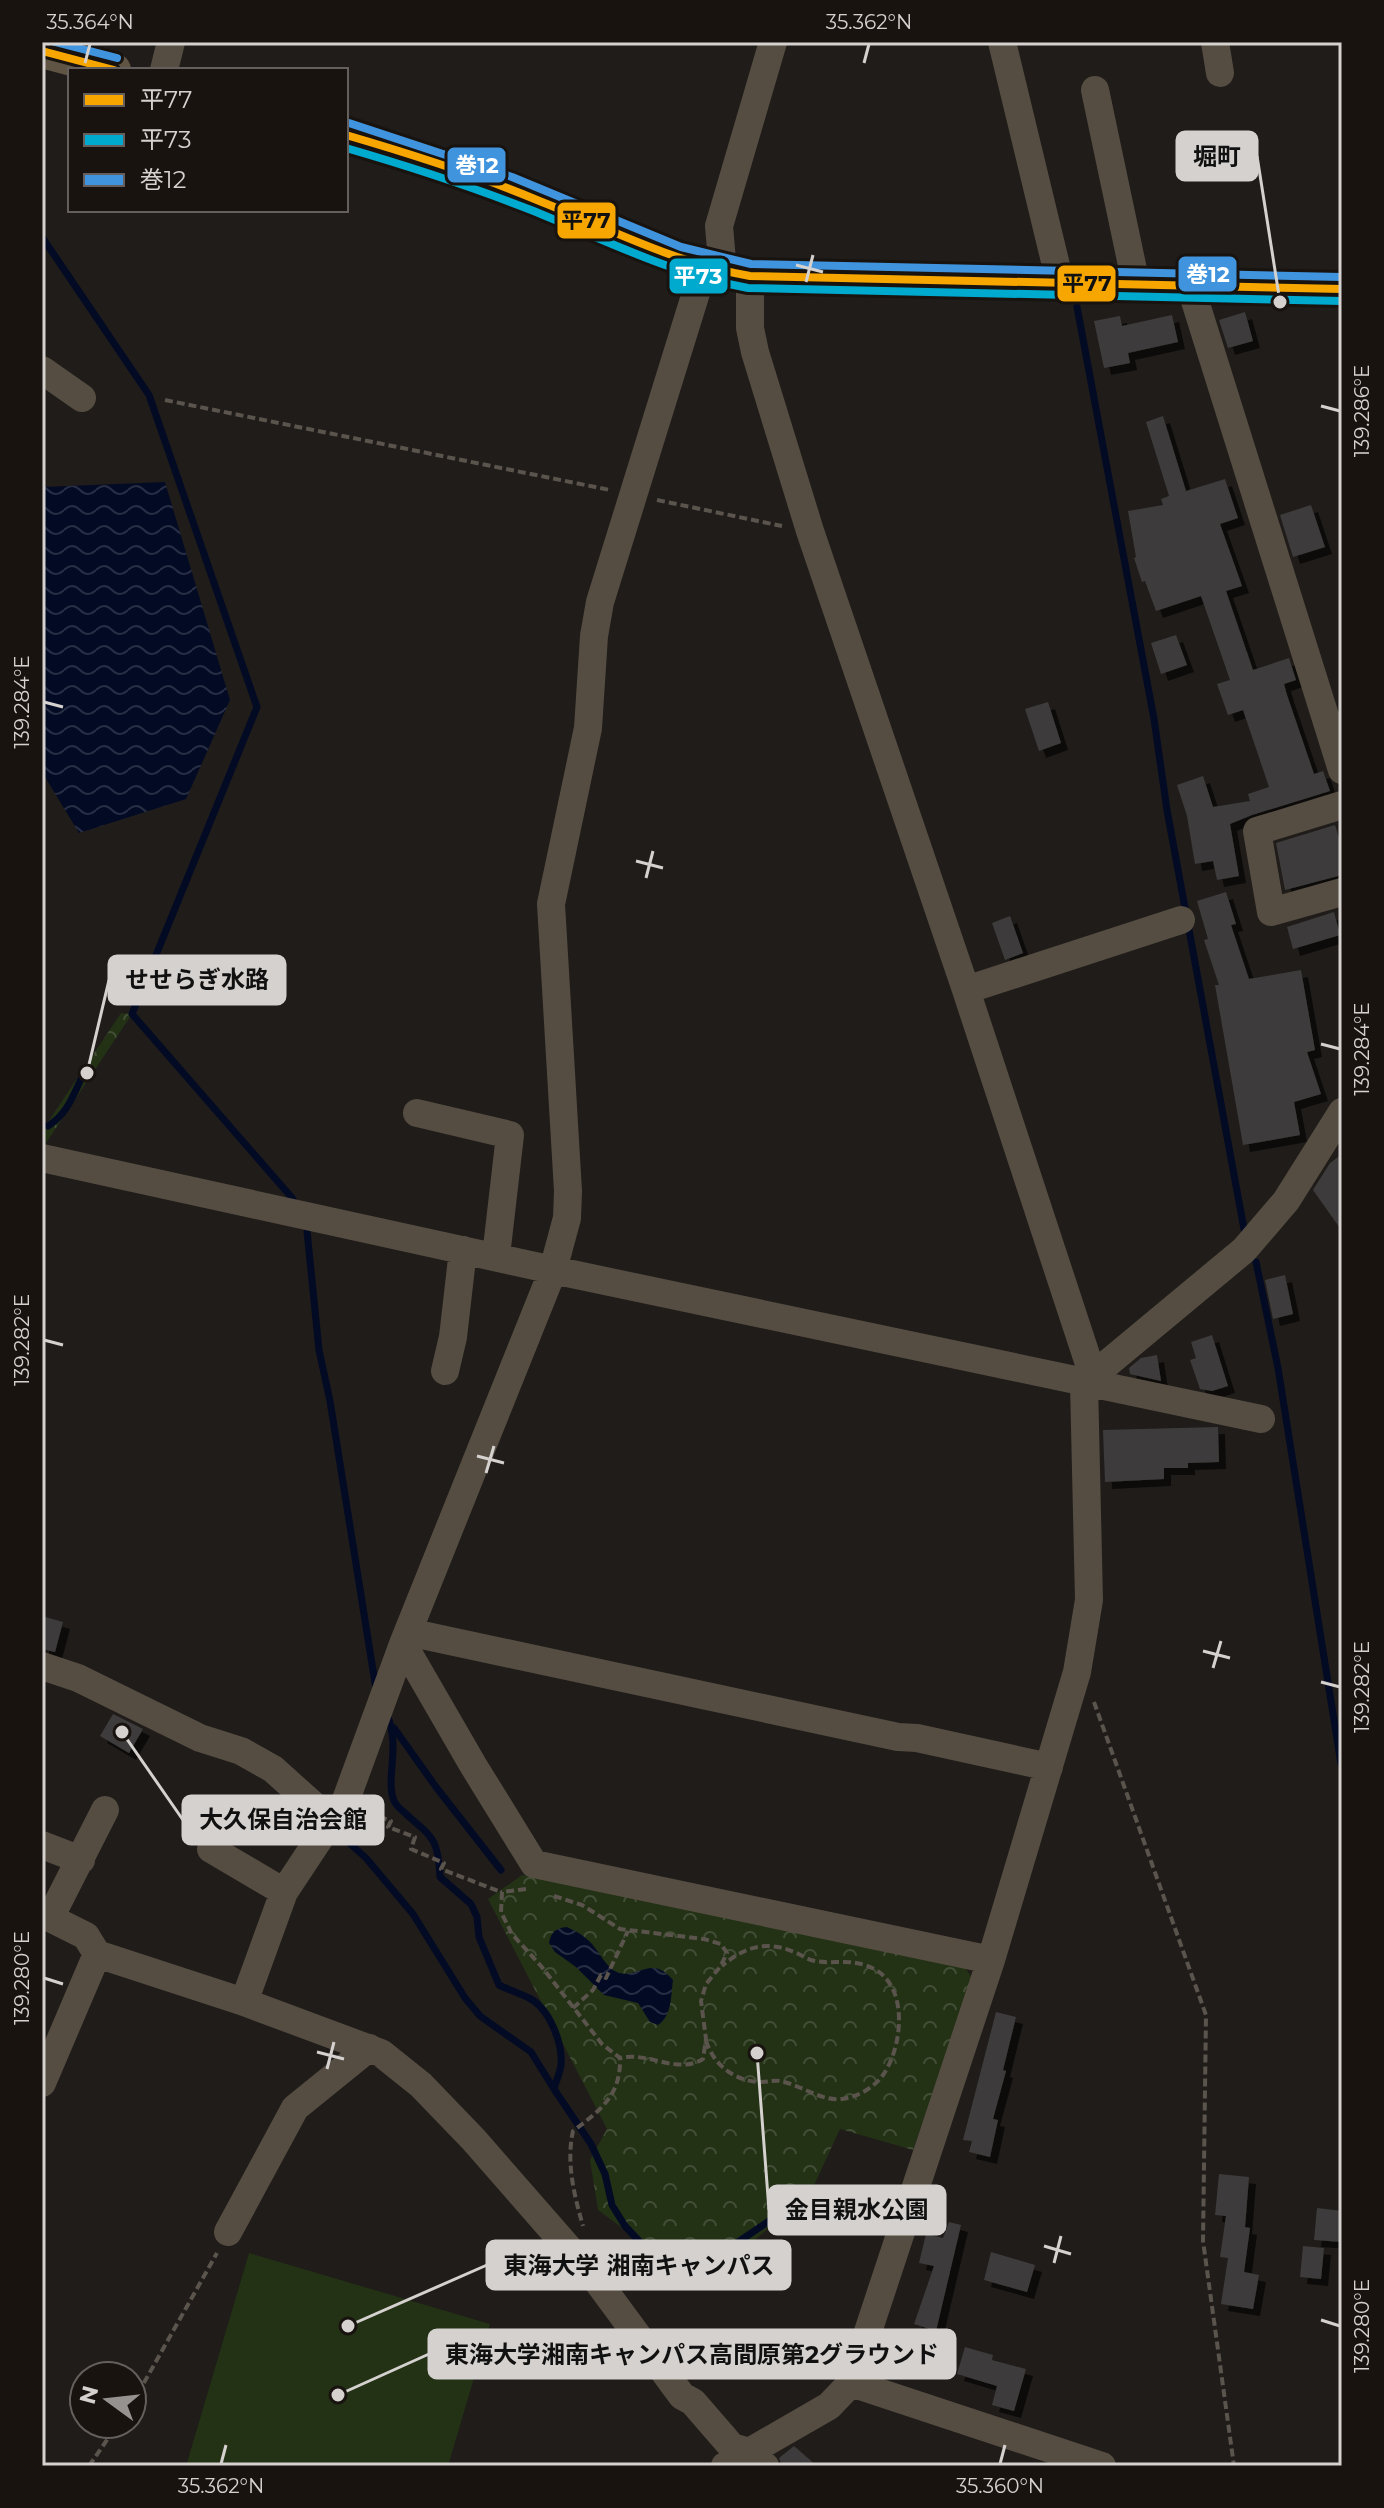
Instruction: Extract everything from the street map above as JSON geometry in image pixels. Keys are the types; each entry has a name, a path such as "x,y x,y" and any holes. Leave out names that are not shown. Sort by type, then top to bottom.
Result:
{"main road":[{"path":"42,51 106,68"},
{"path":"348,136 483,179 664,255 726,272 1342,289"}],"street":[{"path":"164,68 171,42"},
{"path":"105,1810 81,1860 46,1916 86,1936 97,1954 244,2002 381,2053 421,2085 474,2140 598,2282 682,2396 693,2402 746,2461 829,2406 851,2383 991,1960 1077,1672 1089,1600 1084,1383 1090,1367 810,531 750,328 726,272 719,226 773,42"},
{"path":"1002,42 1060,282"},
{"path":"1215,42 1220,73"},
{"path":"1095,90 1136,284"},
{"path":"244,2002 284,1892 331,1821 340,1816 406,1638 553,1270 567,1218 568,1191 551,904 588,728 594,636 600,602 632,495 726,272"},
{"path":"1190,285 1342,770"},
{"path":"42,370 82,398"},
{"path":"1342,805 1257,831 1271,912 1342,892"},
{"path":"966,990 1181,920"},
{"path":"1084,1383 1244,1250 1286,1201 1342,1112"},
{"path":"417,1113 510,1135 496,1256"},
{"path":"42,1158 553,1270 1261,1419"},
{"path":"445,1371 453,1337 463,1250"},
{"path":"406,1638 898,1737 917,1738 1049,1767"},
{"path":"406,1638 473,1765 534,1864 991,1960"},
{"path":"42,1666 78,1678 200,1738 241,1751 273,1769 331,1821"},
{"path":"42,1845 81,1860"},
{"path":"211,1849 284,1892"},
{"path":"42,2083 97,1954"},
{"path":"228,2232 295,2108 369,2048"},
{"path":"851,2383 1102,2466"}],"path":[{"path":"165,400 810,531"},
{"path":"1077,1672 1091,1694 1206,2015 1203,2241 1234,2466"},
{"path":"349,1794 367,1801 363,1811 391,1821 388,1827 415,1837 411,1849 444,1863 441,1869 502,1892 533,1889"},
{"path":"502,1892 501,1912 512,1934 602,2044 620,2058"},
{"path":"547,1894 582,1905 620,1929 704,1939 721,1944 727,1953 720,1967"},
{"path":"573,2008 593,1990 601,1975 606,1978 628,1931"},
{"path":"760,1945 792,1951 811,1960 859,1963 878,1971 896,1995 898,2034 894,2052 883,2075 870,2088 855,2096 825,2098 778,2080 746,2080 726,2072 711,2055 706,2039 701,2001 706,1984 738,1952 760,1945"},
{"path":"620,2058 632,2055 675,2065 695,2064 703,2059 706,2039"},
{"path":"574,2192 570,2148 573,2131 610,2098 617,2086 620,2058"},
{"path":"148,2375 228,2232"},
{"path":"89,2466 107,2440"}],"green space":[{"path":"121,1013 132,1014 42,1149 42,1131"},
{"path":"522,1875 960,1960 972,1978 913,2150 840,2129 810,2194 700,2285 598,2210 590,2160 607,2129 488,1899"},
{"path":"249,2253 490,2324 448,2466 186,2466"}],"water":[{"path":"165,482 230,700 186,799 79,833 42,772 42,487"},
{"path":"567,1927 593,1945 614,1971 626,1974 652,1968 673,1980 670,2005 663,2021 658,2025 650,2022 638,2003 604,1995 576,1967 555,1952 549,1943 551,1936"}],"building":[{"path":"1245,312 1253,341 1228,348 1219,320"},
{"path":"1172,315 1178,342 1128,353 1130,363 1104,368 1094,321 1120,316 1122,326"},
{"path":"1163,416 1186,491 1225,479 1238,518 1220,524 1242,586 1226,591 1253,670 1289,658 1296,680 1284,684 1287,695 1314,774 1323,771 1330,791 1230,824 1239,876 1217,880 1213,861 1195,864 1187,816 1177,785 1203,776 1213,807 1250,801 1248,794 1269,787 1243,710 1228,715 1217,684 1230,680 1201,596 1156,611 1134,558 1128,511 1163,505 1161,499 1169,496 1146,422"},
{"path":"1311,505 1325,547 1293,557 1280,515"},
{"path":"1176,635 1187,665 1161,674 1151,643"},
{"path":"1048,702 1061,743 1039,751 1025,709"},
{"path":"1335,825 1342,847 1342,875 1285,890 1276,843"},
{"path":"1226,892 1236,924 1231,925 1249,979 1301,970 1315,1050 1307,1052 1321,1094 1294,1102 1300,1135 1243,1145 1215,985 1219,985 1204,940 1208,939 1197,901"},
{"path":"1334,912 1340,935 1293,949 1287,927"},
{"path":"1010,916 1023,953 1005,960 992,923"},
{"path":"1342,1154 1342,1231 1313,1190 1330,1163"},
{"path":"1285,1275 1293,1314 1273,1319 1265,1280"},
{"path":"1212,1335 1228,1386 1212,1391 1200,1389 1190,1360 1196,1358 1191,1342"},
{"path":"1157,1355 1161,1381 1130,1374 1129,1368 1141,1358"},
{"path":"1218,1427 1219,1462 1188,1463 1188,1468 1164,1468 1164,1479 1105,1482 1103,1430"},
{"path":"42,1616 63,1622 55,1652 42,1649"},
{"path":"113,1714 143,1729 129,1753 100,1736"},
{"path":"996,2012 1016,2017 993,2119 998,2120 990,2157 969,2152 972,2141 963,2140"},
{"path":"1219,2174 1249,2177 1245,2227 1250,2228 1244,2272 1259,2275 1253,2309 1221,2304 1228,2258 1220,2257 1226,2216 1215,2215"},
{"path":"1317,2208 1342,2211 1342,2242 1314,2240"},
{"path":"949,2222 961,2225 936,2331 914,2324 934,2266 919,2263 926,2234 943,2238"},
{"path":"1303,2246 1324,2248 1321,2279 1300,2277"},
{"path":"991,2252 1035,2265 1027,2292 984,2280"},
{"path":"965,2347 993,2355 992,2360 1026,2369 1014,2411 992,2405 997,2386 957,2374"},
{"path":"794,2446 817,2466 782,2466 779,2458"}],"waterway":[{"path":"42,237 149,395 257,707 132,1014 293,1199"},
{"path":"1077,307 1244,1229"},
{"path":"48,1126 65,1110 82,1077"},
{"path":"307,1231 319,1350 376,1689"},
{"path":"1256,1262 1278,1368 1341,1764"},
{"path":"387,1715 393,1739 391,1782 394,1801 433,1841 440,1877 471,1904 477,1917 479,1937 499,1985 529,1998 548,2018 561,2056 554,2089 591,2144 605,2174 612,2205 625,2226 655,2258 692,2268 704,2265 809,2194"},
{"path":"394,1728 501,1870"},
{"path":"347,1841 366,1858 413,1914 465,1998 480,2016 531,2052 554,2089"}],"transit line":[{"name":"巻12","path":"55,42 117,58"},
{"name":"平77","path":"42,51 106,68"},
{"name":"巻12","path":"349,123 512,177 681,247 751,264 1342,277"},
{"name":"平77","path":"348,136 490,182 668,254 750,276 1342,289"},
{"name":"平73","path":"348,149 485,193 664,265 748,288 1342,301"}],"place":[{"name":"堀町","path":"1280,302"},
{"name":"せせらぎ水路","path":"87,1073"},
{"name":"大久保自治会館","path":"122,1732"},
{"name":"金目親水公園","path":"757,2053"},
{"name":"東海大学 湘南キャンパス","path":"348,2326"},
{"name":"東海大学湘南キャンパス高間原第2グラウンド","path":"338,2395"}]}
